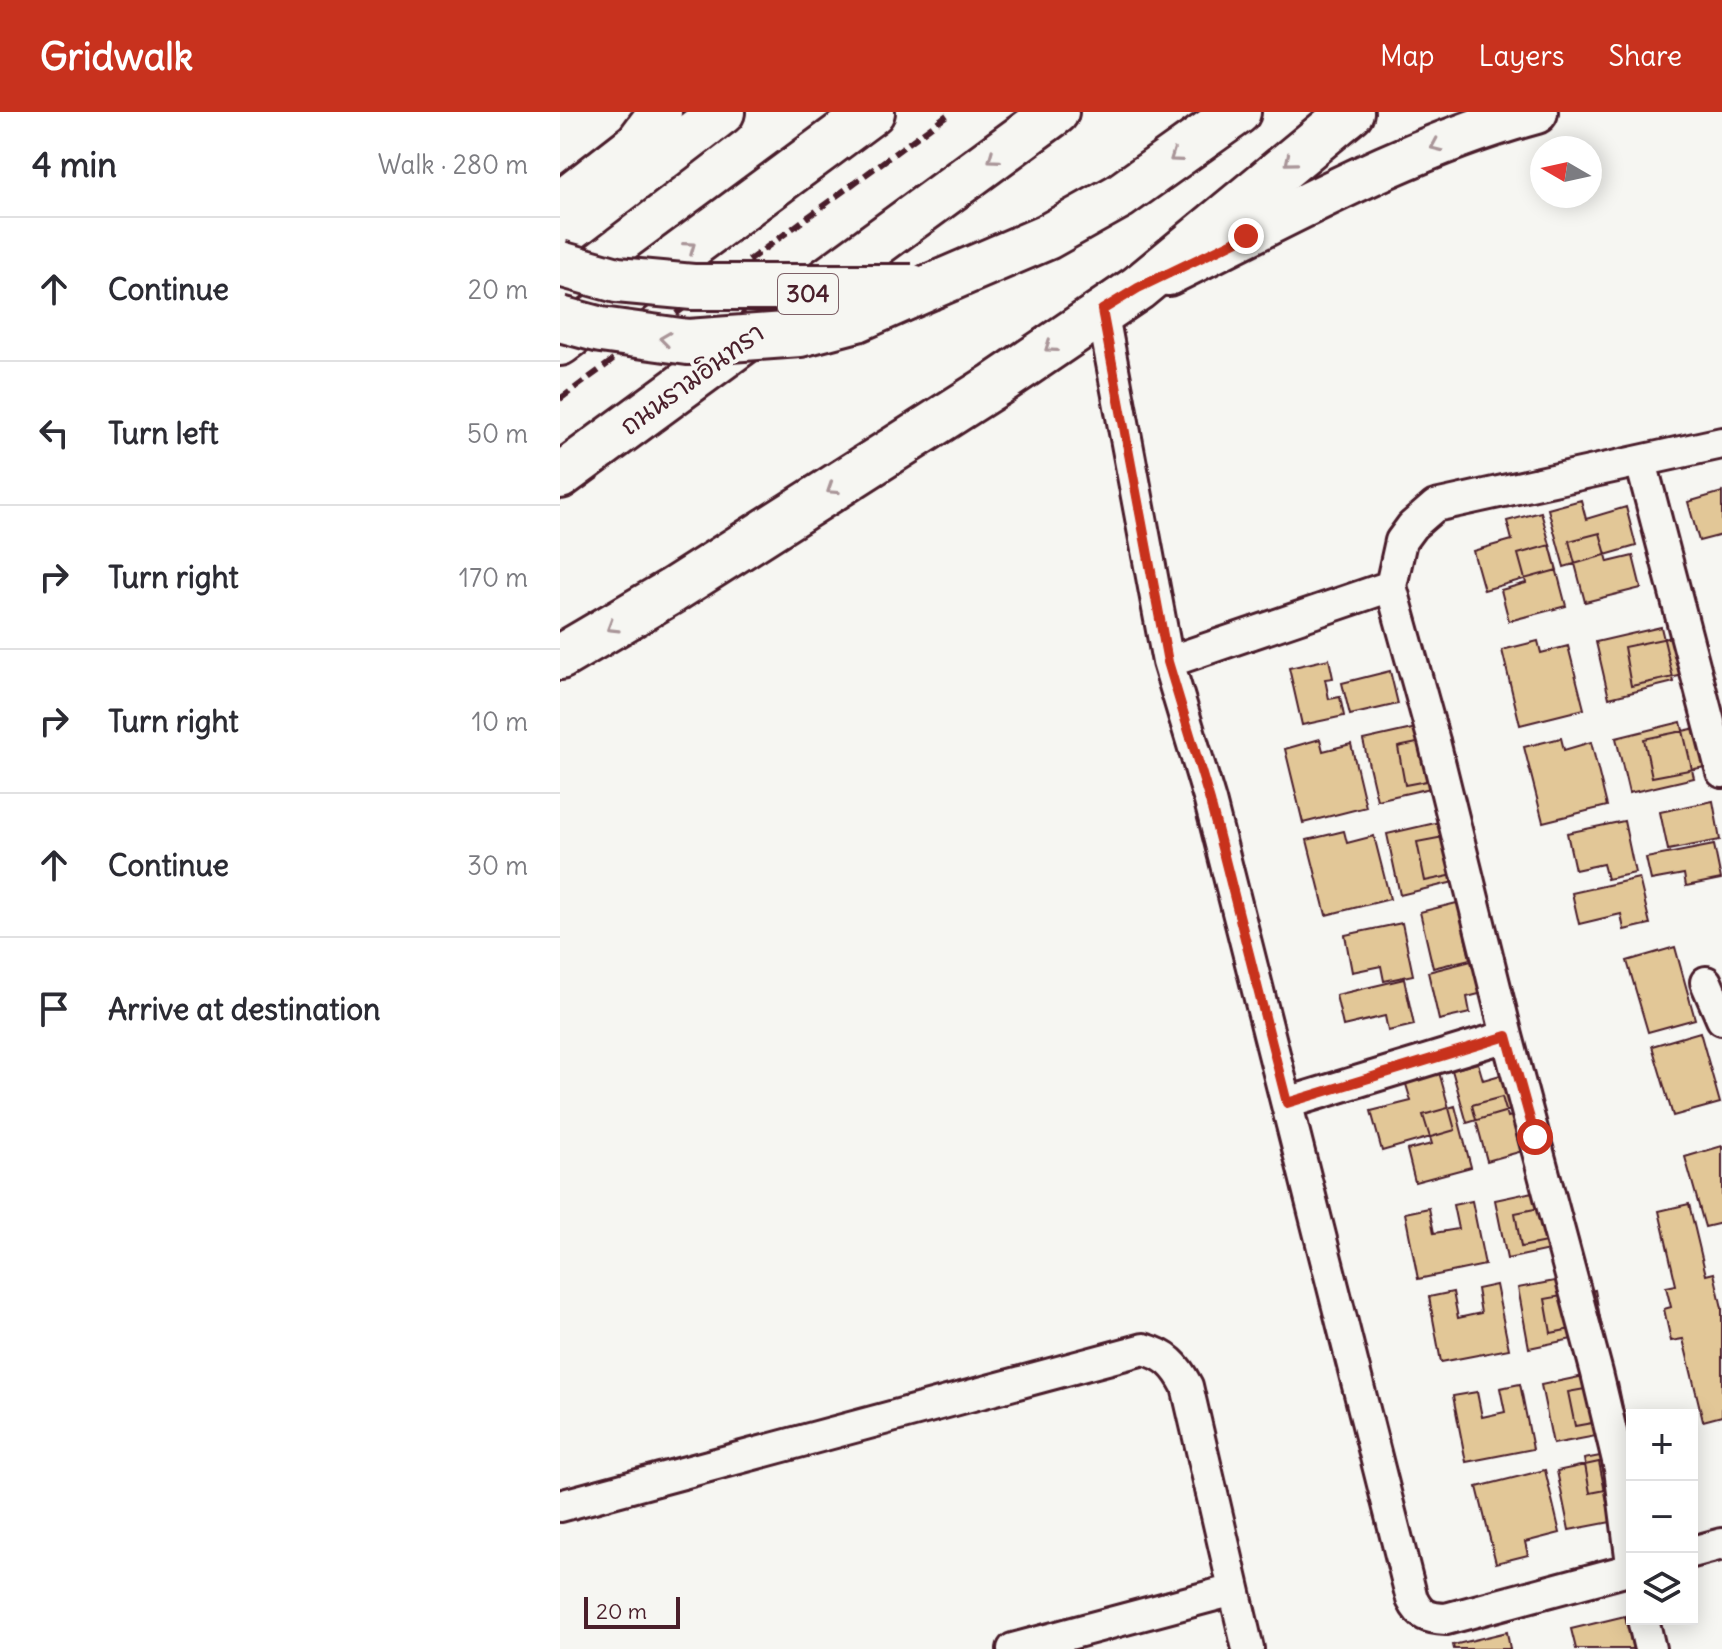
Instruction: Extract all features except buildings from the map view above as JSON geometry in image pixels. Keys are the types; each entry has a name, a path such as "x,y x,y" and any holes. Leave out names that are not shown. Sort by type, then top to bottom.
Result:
{"main road":[{"path":"560,203 637,143 660,112"},
{"path":"663,158 694,112"},
{"path":"560,236 722,112"},
{"path":"560,343 872,112"},
{"name":"ถนนรามอินทรา","path":"560,476 1056,112"},
{"path":"560,319 601,330 688,342 800,334 857,319 1047,237 1120,196 1238,112"},
{"path":"560,657 672,591 928,428 1120,299 1351,112"},
{"path":"1120,299 1355,182 1459,136 1536,112"},
{"path":"560,264 617,280 693,287 930,287"}],"street":[{"path":"1120,299 1168,662 1210,801 1417,1610 1430,1618 1446,1619 1626,1568"},
{"path":"1630,1553 1620,1469 1434,741 1391,586 1401,541 1412,526 1435,506 1722,443"},
{"path":"1641,462 1722,772"},
{"path":"1168,662 1391,586"},
{"path":"1706,982 1722,1019"},
{"path":"1287,1103 1507,1036"},
{"path":"560,1506 1144,1349 1159,1353 1171,1361 1187,1386 1248,1649"},
{"path":"1698,1550 1722,1544"},
{"path":"1013,1649 1234,1590"},
{"path":"1644,1625 1650,1649"}],"railway":[{"path":"560,399 951,112"}],"route":[{"path":"1246,236 1138,288 1102,310 1168,662 1210,801 1287,1103 1507,1036 1535,1137"}]}
